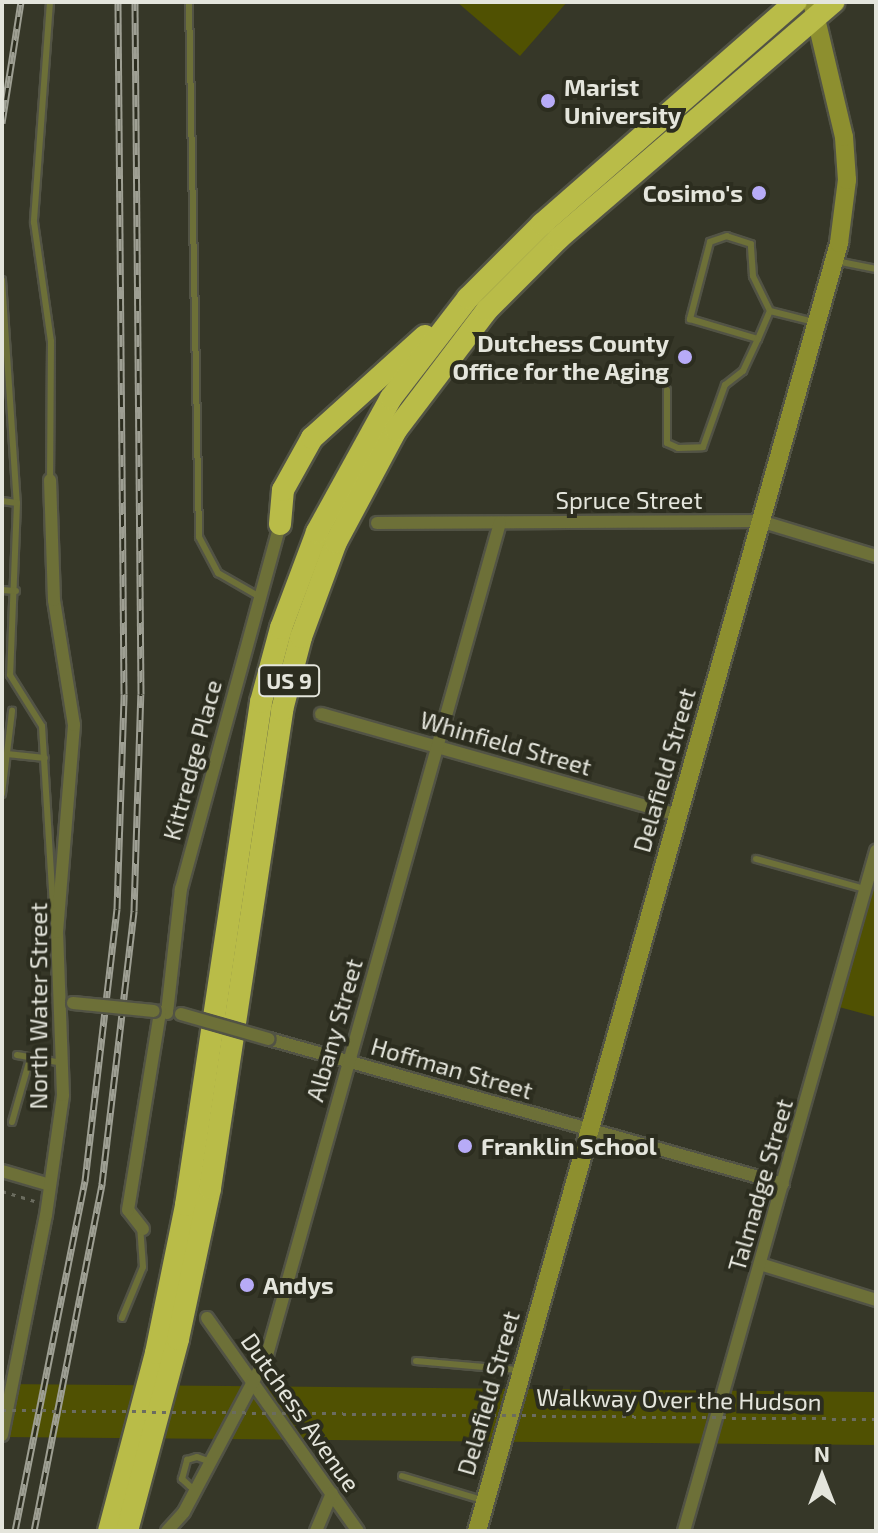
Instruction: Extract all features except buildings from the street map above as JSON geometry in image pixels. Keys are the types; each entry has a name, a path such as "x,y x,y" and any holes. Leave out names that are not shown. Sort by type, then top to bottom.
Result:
{"highway":[{"name":"US 9","path":"109,1531 156,1353 186,1205 251,752 273,652 306,558 345,475 405,377 460,307 542,224 796,2"},
{"name":"US 9","path":"127,1531 205,1214 282,710 305,625 336,542 396,430 487,310 559,238 821,7"},
{"path":"280,524 279,502 288,479 319,430 460,307"}],"street":[{"name":"Delafield Street","path":"480,1530 588,1130 835,261 846,201 847,158 821,7"},
{"name":"North Water Street","path":"2,1435 50,1185 63,1063 57,932 74,725 54,600 50,480"},
{"name":"Spruce Street","path":"377,523 760,521 876,556"},
{"name":"Albany Street","path":"167,1531 195,1491 255,1383 500,523"},
{"name":"Kittredge Place","path":"141,1227 128,1210 165,1012 181,889 280,524"},
{"name":"Whinfield Street","path":"321,714 679,815"},
{"name":"Talmadge Street","path":"684,1531 876,851"},
{"name":"Hoffman Street","path":"60,1001 165,1012 348,1060 783,1184"},
{"path":"2,1171 50,1185"},
{"path":"760,1264 876,1300"},
{"name":"Dutchess Avenue","path":"207,1318 358,1531"},
{"path":"316,1531 332,1493"}],"lane":[{"path":"50,2 34,222 51,341 50,480"},
{"path":"189,2 199,537 218,573 258,596"},
{"path":"667,390 667,443 678,448 703,447 725,385 743,371 758,339 770,311 753,276 751,244 717,237 710,242 690,319 758,339"},
{"path":"835,261 876,269"},
{"path":"2,280 17,503 11,681 39,717 45,758 48,882 57,932"},
{"path":"770,311 817,323"},
{"path":"2,501 17,503"},
{"path":"2,590 16,591"},
{"path":"2,680 11,681"},
{"path":"2,794 12,711"},
{"path":"7,754 45,758"},
{"path":"756,859 865,889"},
{"path":"17,1055 63,1063"},
{"path":"12,1122 30,1059"},
{"path":"122,1318 143,1267 141,1227"},
{"path":"416,1361 522,1371"},
{"path":"195,1491 182,1479 187,1460 192,1457 211,1462"},
{"path":"402,1476 486,1501"}],"path":[{"path":"2,1191 34,1201"},
{"name":"Walkway Over the Hudson","path":"2,1410 876,1419"}],"shaded area":[{"path":"457,2 567,2 520,56"},
{"path":"876,873 876,1017 839,1007"},
{"path":"2,1384 876,1392 876,1445 2,1437"}],"railway":[{"path":"2,123 21,2"},
{"path":"15,1531 85,1181 117,909 124,694 118,2"},
{"path":"34,1531 102,1184 134,911 141,694 135,2"}],"place":[{"name":"Marist University","path":"548,101"},
{"name":"Cosimo's","path":"759,193"},
{"name":"Dutchess County Office for the Aging","path":"685,357"},
{"name":"Franklin School","path":"465,1146"},
{"name":"Andys","path":"247,1285"}]}
